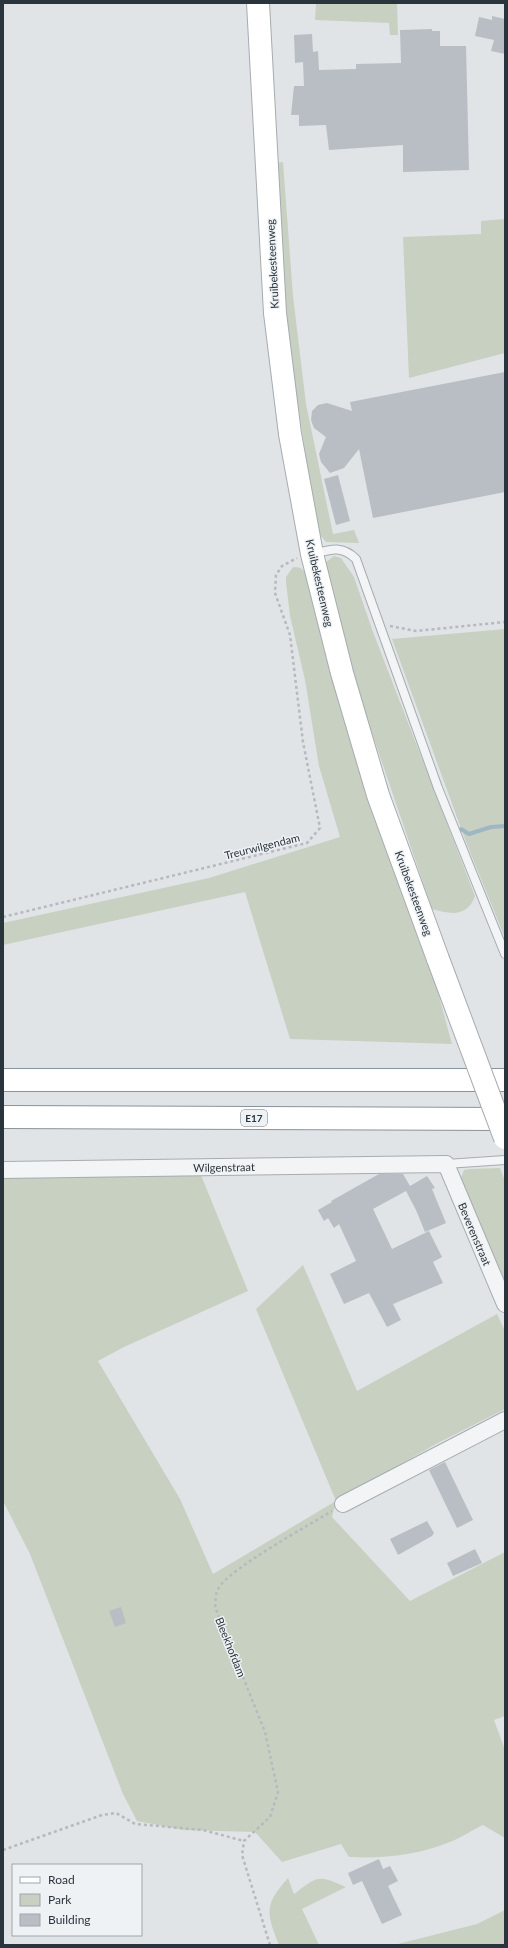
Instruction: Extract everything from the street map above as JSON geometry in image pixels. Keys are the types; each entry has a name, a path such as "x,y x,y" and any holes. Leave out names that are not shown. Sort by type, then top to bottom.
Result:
{"main road":[{"name":"Kruibekesteenweg","path":"258,3 275,313 290,434 312,554 342,673 378,795 505,1138"},
{"path":"3,1080 505,1080"},
{"name":"E17","path":"3,1117 505,1119"}],"street":[{"name":"Wilgenstraat","path":"3,1170 446,1164"},
{"name":"Beverenstraat","path":"446,1164 505,1304"},
{"path":"343,1504 505,1420"}],"lane":[{"path":"312,554 333,549 343,550 356,559 438,788 505,954"},
{"path":"446,1164 505,1160"}],"path":[{"name":"Treurwilgendam","path":"3,917 307,843 320,828 303,742 290,635 275,593 276,575 282,566 290,561 312,554"},
{"path":"378,623 416,631 505,622"},
{"name":"Bleekhofdam","path":"244,1840 270,1817 278,1792 265,1732 215,1607 218,1589 230,1576 272,1547 343,1504"},
{"path":"3,1850 102,1815 116,1813 135,1824 203,1830 244,1840 242,1855 270,1945"}],"green space":[{"path":"316,3 397,3 398,35 390,35 389,23 315,20"},
{"path":"283,162 293,296 306,404 333,534 354,530 359,543 326,542 321,536 316,521 287,334 275,163"},
{"path":"505,219 505,353 409,378 403,237 481,234 481,221"},
{"path":"334,556 341,558 354,577 373,632 475,896 472,903 463,911 451,913 432,909 356,686 325,563"},
{"path":"293,567 302,569 308,577 408,903 437,989 452,1044 290,1039 245,892 3,945 3,923 209,878 340,837 319,766 305,680 290,616 286,577"},
{"path":"505,629 505,938 466,842 392,639"},
{"path":"500,1168 505,1181 505,1281 460,1180 464,1170"},
{"path":"201,1175 248,1291 124,1347 98,1361 180,1499 213,1574 336,1501 332,1517 410,1601 505,1552 505,1716 494,1720 505,1750 505,1838 483,1825 450,1842 413,1853 387,1857 349,1857 341,1844 282,1862 255,1832 184,1830 137,1821 123,1794 30,1554 3,1501 3,1176"},
{"path":"303,1265 357,1391 497,1314 505,1331 505,1409 436,1444 336,1501 256,1309"},
{"path":"288,1878 294,1894 308,1883 318,1879 329,1880 346,1887 302,1909 319,1945 279,1945 270,1916 270,1909 271,1902 275,1895"},
{"path":"505,1910 505,1945 394,1945 477,1924"}],"building":[{"path":"492,16 505,19 505,54 491,51 494,40 475,36 479,17 492,20"},
{"path":"432,29 432,31 440,31 440,46 466,46 469,170 403,172 403,145 329,150 326,125 299,126 299,115 291,115 294,86 304,86 303,62 295,63 294,35 312,34 313,52 318,51 319,70 356,69 356,64 401,63 400,30"},
{"path":"505,372 505,492 373,518 359,449 344,468 330,473 321,462 319,454 326,437 314,428 311,420 312,411 318,405 327,403 352,411 350,402"},
{"path":"338,475 350,521 336,525 324,479"},
{"path":"379,1174 403,1174 410,1186 427,1176 435,1188 432,1189 446,1223 425,1232 406,1191 373,1209 392,1249 429,1231 442,1257 433,1262 443,1283 393,1304 401,1320 387,1327 369,1293 344,1304 330,1274 356,1261 339,1224 334,1228 328,1218 324,1221 318,1210"},
{"path":"445,1462 473,1520 457,1528 429,1470"},
{"path":"427,1521 434,1533 432,1536 398,1555 390,1539"},
{"path":"475,1549 482,1563 453,1576 447,1563"},
{"path":"121,1607 126,1623 115,1627 109,1611"},
{"path":"379,1859 383,1869 390,1866 398,1881 388,1886 402,1915 382,1924 362,1881 353,1885 348,1873"}],"waterway":[{"path":"461,829 469,834 491,827 505,826"}]}
